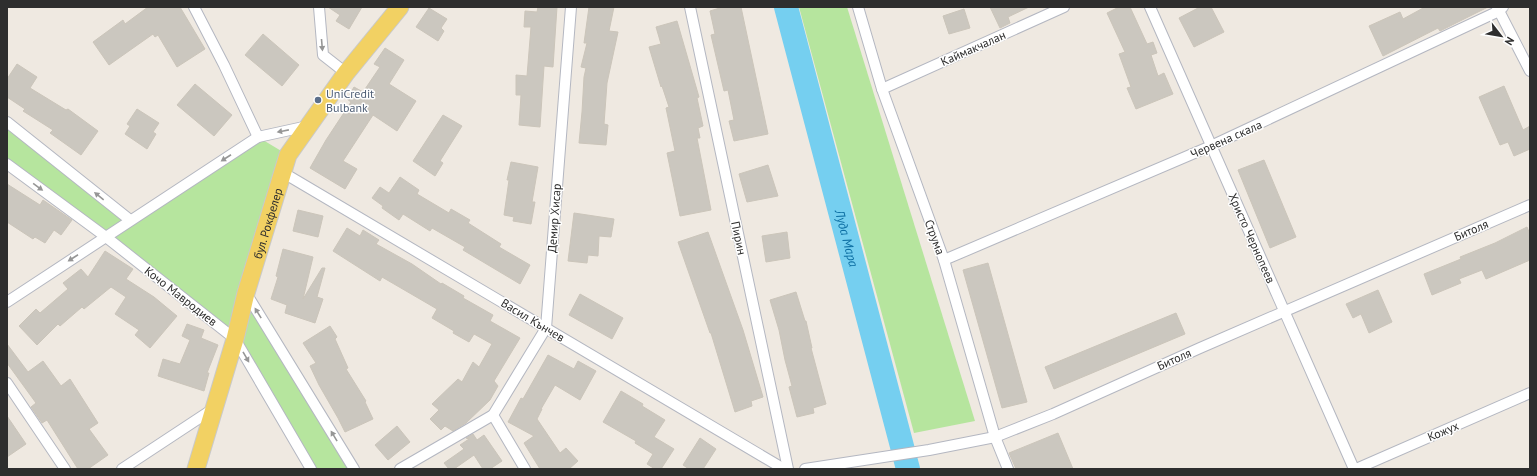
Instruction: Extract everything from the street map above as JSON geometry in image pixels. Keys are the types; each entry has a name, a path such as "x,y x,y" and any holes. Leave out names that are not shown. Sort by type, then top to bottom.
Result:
{"main road":[{"name":"бул. Рокфелер","path":"196,469 235,339 246,293 288,155 346,72 400,7"}],"street":[{"path":"194,7 224,64 258,136"},
{"path":"319,7 323,55 346,72"},
{"name":"Демир Хисар","path":"400,469 493,415 546,328 571,7"},
{"name":"Пирин","path":"690,7 788,469"},
{"name":"Струма","path":"858,7 882,89 944,260 995,437 1008,469"},
{"name":"Каймакчалан","path":"882,89 1064,7"},
{"name":"Христо Чернопеев","path":"1150,7 1355,469"},
{"path":"1500,8 1530,71"},
{"name":"Червена скала","path":"944,260 1211,146 1500,8"},
{"path":"7,122 130,220"},
{"path":"7,302 258,136 308,126"},
{"name":"Кочо Мавродиев","path":"7,164 106,237 235,339 311,469"},
{"name":"Васил Кънчев","path":"282,172 784,469"},
{"name":"Битоля","path":"805,469 929,450 995,437 1053,414 1284,311 1530,205"},
{"path":"246,293 354,469"},
{"path":"7,383 65,469"},
{"name":"Кожух","path":"1355,469 1530,393"},
{"path":"122,469 213,409"},
{"path":"493,415 524,469"}],"green space":[{"path":"799,7 847,7 975,421 914,433"},
{"path":"7,122 130,220 258,137 288,155 246,293 354,469 311,469 235,339 7,164"}],"building":[{"path":"148,7 180,7 205,49 177,67 158,35 155,37 153,34 109,65 93,42 123,20 125,24"},
{"path":"328,7 362,7 349,29 336,21 340,15"},
{"path":"538,7 557,7 553,67 544,66 540,127 519,125 521,95 516,95 516,75 527,76 531,27 524,27 525,11 537,12"},
{"path":"589,7 614,7 609,31 618,32 607,83 604,124 608,125 606,145 579,143 586,68 581,67 587,43 584,43"},
{"path":"723,7 741,7 768,134 734,141 729,121 734,120 728,90 724,91 711,35 715,34 710,11"},
{"path":"990,7 1029,7 1008,17 1010,23 1000,28"},
{"path":"1119,7 1130,7 1147,44 1153,42 1157,53 1151,55 1158,76 1164,73 1173,94 1136,109 1127,88 1131,87 1119,54 1125,52 1107,13"},
{"path":"1200,7 1211,7 1224,32 1194,47 1179,18"},
{"path":"1425,7 1488,7 1440,31 1438,28 1383,56 1369,26 1400,12 1403,19"},
{"path":"429,8 447,19 441,28 444,31 438,41 416,27"},
{"path":"964,9 970,28 949,34 943,16"},
{"path":"677,21 699,97 697,98 703,126 698,128 700,138 697,138 711,210 680,216 667,153 675,151 666,108 669,107 662,86 661,87 649,47 661,44 656,27"},
{"path":"263,34 299,65 282,86 245,55"},
{"path":"385,48 404,60 389,84 416,101 397,131 373,115 343,161 357,169 345,189 310,168 351,102 347,99 354,87 363,92 380,67 374,64"},
{"path":"17,64 37,77 30,88 66,110 68,109 98,131 81,155 50,133 53,130 23,111 25,109 7,97 7,79"},
{"path":"195,84 232,115 214,136 177,105"},
{"path":"1504,86 1523,130 1530,126 1530,149 1514,156 1508,142 1500,145 1479,97"},
{"path":"137,109 159,123 153,132 156,134 147,149 125,134 130,126 127,124"},
{"path":"443,115 462,126 440,161 443,163 435,176 413,161"},
{"path":"1264,160 1296,237 1270,248 1238,170"},
{"path":"511,162 538,167 532,202 535,202 531,224 513,221 514,217 504,215 509,180 507,180"},
{"path":"768,165 778,196 747,202 739,174"},
{"path":"400,177 419,190 417,194 449,213 451,209 470,220 468,223 501,244 499,247 530,265 520,284 463,250 465,247 432,228 430,231 403,214 399,220 382,208 383,206 372,198 380,187 389,193"},
{"path":"7,184 40,205 43,200 72,220 61,235 54,230 45,243 35,237 33,239 7,222"},
{"path":"298,210 323,216 318,237 293,231"},
{"path":"574,213 614,219 611,237 599,236 598,256 588,255 587,263 568,261"},
{"path":"1527,227 1530,234 1530,260 1486,279 1482,270 1459,279 1461,283 1432,295 1424,274 1461,259 1460,257 1495,243"},
{"path":"347,228 360,236 363,230 379,240 376,244 412,264 441,284 442,283 464,296 463,298 493,315 490,321 520,338 494,381 498,386 490,400 466,423 453,431 445,426 441,430 430,419 439,410 432,404 458,379 462,382 473,362 479,367 492,344 474,334 469,342 453,333 454,331 432,318 437,309 382,277 380,281 333,251"},
{"path":"708,232 743,330 763,397 751,401 752,406 735,412 711,333 678,242"},
{"path":"787,232 790,258 766,262 762,236"},
{"path":"283,249 313,257 303,299 322,268 325,268 317,297 323,299 315,323 285,313 287,305 271,299 278,277 276,276"},
{"path":"105,251 133,269 126,279 154,297 177,316 150,348 135,335 139,330 115,314 126,297 111,287 84,309 82,307 60,326 58,324 37,345 19,326 36,309 40,313 68,289 63,283 81,269 88,277"},
{"path":"988,263 1027,402 1002,408 963,270"},
{"path":"1378,290 1392,322 1369,333 1361,314 1353,318 1346,304"},
{"path":"796,292 806,321 811,348 826,404 813,408 814,413 797,417 789,387 792,386 779,330 770,300"},
{"path":"580,294 623,318 612,339 569,315"},
{"path":"1176,313 1185,334 1054,389 1045,367"},
{"path":"187,324 204,330 201,338 218,345 207,373 209,373 204,391 158,376 163,359 180,364 190,340 182,336"},
{"path":"330,326 337,337 335,339 348,368 346,369 366,401 365,402 373,419 345,432 310,366 316,363 303,343"},
{"path":"7,344 28,372 43,361 61,386 70,379 98,423 89,429 108,455 88,469 78,469 47,420 42,423 31,407 36,403 7,363"},
{"path":"548,355 574,369 578,361 596,371 580,400 555,385 537,419 560,453 566,448 578,461 569,469 540,469 524,443 534,436 508,422"},
{"path":"621,391 643,404 642,406 665,420 654,437 674,449 661,469 655,469 647,464 653,454 635,443 636,441 603,422"},
{"path":"7,416 26,444 7,457"},
{"path":"397,426 410,442 388,460 375,445"},
{"path":"1058,433 1073,469 1016,469 1009,453"},
{"path":"473,434 477,440 484,435 502,461 490,469 483,469 474,455 454,469 449,469 444,463 464,449 460,445 469,439 466,438"},
{"path":"700,438 716,449 703,469 689,469 683,465"}],"waterway":[{"name":"Луда Мара","path":"786,7 908,469"}],"place":[{"name":"UniCredit Bulbank","path":"318,100"}]}
